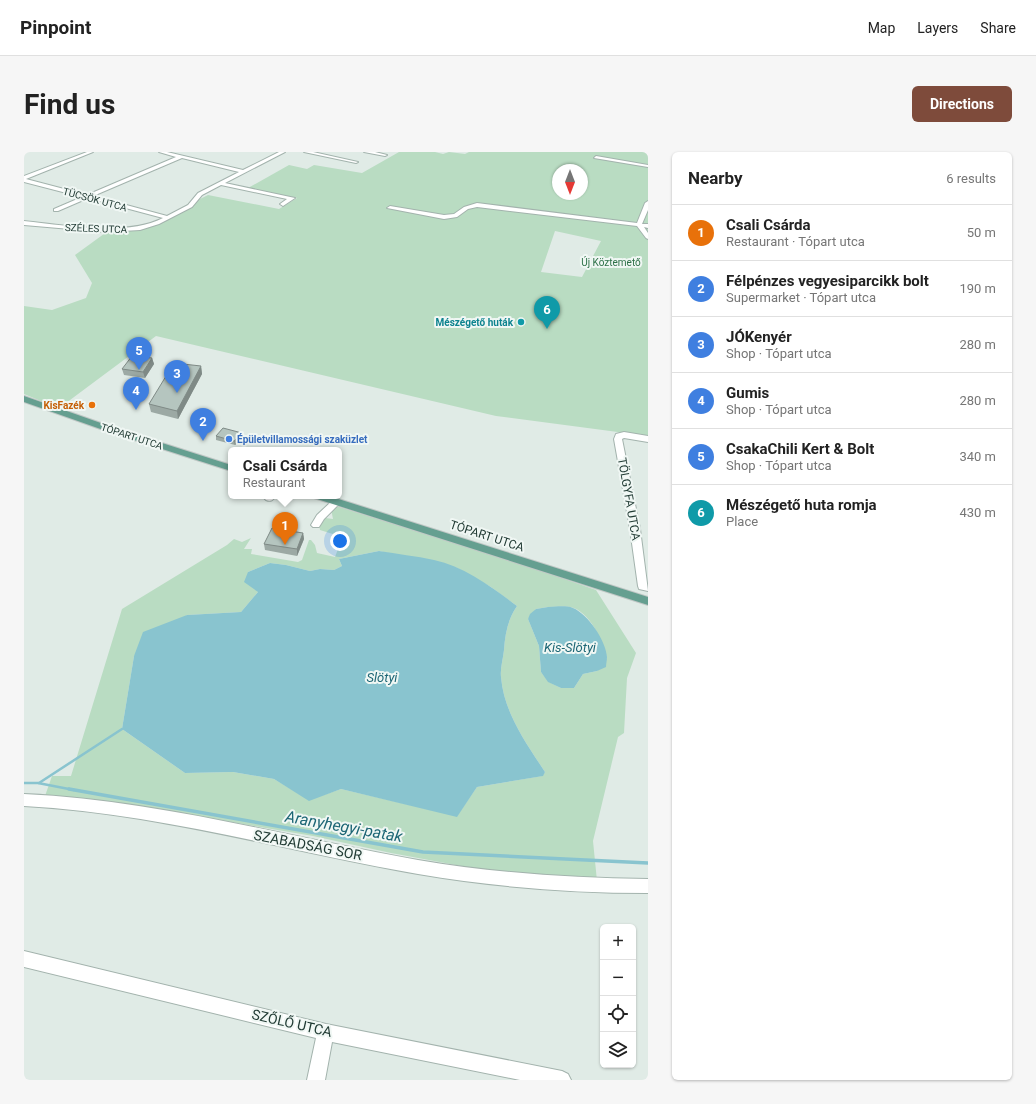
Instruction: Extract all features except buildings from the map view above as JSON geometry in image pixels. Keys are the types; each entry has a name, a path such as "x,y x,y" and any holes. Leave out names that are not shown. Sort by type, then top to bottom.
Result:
{"main road":[{"name":"TÓPART UTCA","path":"28,401 228,467"},
{"name":"TÓPART UTCA","path":"327,499 648,601"}],"street":[{"path":"24,179 90,152"},
{"path":"160,152 244,172"},
{"path":"266,152 281,153"},
{"path":"306,152 356,162"},
{"path":"366,152 385,155"},
{"name":"SZÉLES UTCA","path":"24,223 105,230 150,225 190,206 200,194 281,153"},
{"path":"56,210 181,157"},
{"path":"596,157 648,166"},
{"name":"TÜCSÖK UTCA","path":"24,179 166,217"},
{"path":"222,184 292,198 283,204"},
{"path":"640,225 648,203"},
{"path":"390,208 444,217 455,216 466,208 477,205 648,226"},
{"path":"640,225 648,237"},
{"name":"TÖLGYFA UTCA","path":"646,586 619,436 624,435 648,439"},
{"path":"316,525 320,517 336,502"},
{"name":"SZABADSÁG SOR","path":"24,800 46,801 163,816 417,867 463,874 593,886 648,886"},
{"name":"SZŐLŐ UTCA","path":"24,959 326,1032 562,1080"},
{"path":"316,1080 326,1032"}],"green space":[{"name":"Új Köztemető","path":"399,152 435,152 443,154 449,152 465,154 469,152 648,152 648,436 496,416 156,336 66,403 53,406 24,394 24,306 52,310 86,298 92,283 75,255 108,231 138,230 208,195 279,209 297,198 248,188 289,165 307,169 314,165 362,173","holes":["555,231 601,241 582,277 541,272"]},
{"path":"336,506 516,562 596,590 636,653 627,678 624,733 618,737 593,841 597,881 483,870 391,853 313,836 161,810 45,796 52,776 71,776 122,609 227,545 234,539 242,542 251,538 244,549 252,549 251,554 298,562 302,560 309,540 311,540 315,545 317,553 335,557 338,549 341,548 341,543 337,541 339,536 320,530 318,517 333,519 331,509","holes":["379,551 457,568 491,587 517,606 511,616 506,632 501,677 506,703 517,727 545,772 542,776 477,787 457,816 341,789 309,800 274,779 233,772 185,773 122,729 134,656 187,615 241,612 258,592 248,572 270,563 310,571 320,569 334,570 342,566 339,559","548,607 570,607 584,614 594,627 605,651 607,658 597,671 583,674 574,688 561,688 549,682 541,672 539,646 528,619 536,609"]}],"water":[{"name":"Slötyi","path":"379,551 434,560 457,567 478,578 517,606 509,621 505,638 501,677 506,703 511,715 545,772 543,776 477,787 457,817 341,789 309,801 274,779 233,772 185,773 122,729 134,656 143,632 187,615 241,612 258,592 244,582 248,572 270,563 310,571 320,569 334,570 342,566 339,559"},
{"name":"Kis-Slötyi","path":"560,606 573,608 579,611 590,622 600,636 606,651 606,667 597,671 583,674 574,688 561,688 548,682 541,672 539,646 528,619 530,614 536,609"}],"waterway":[{"name":"Aranyhegyi-patak","path":"39,783 122,729"},
{"name":"Aranyhegyi-patak","path":"24,783 38,783 74,790"},
{"name":"Aranyhegyi-patak","path":"69,789 423,852 648,863"}],"place":[{"name":"Mészégető huták","path":"521,322"},
{"name":"Mészégető huta romja","path":"547,329"},
{"name":"CsakaChili Kert & Bolt","path":"139,370"},
{"name":"JÓKenyér","path":"177,393"},
{"name":"KisFazék","path":"92,405"},
{"name":"Gumis","path":"136,410"},
{"name":"Épületvillamossági szaküzlet","path":"229,439"},
{"name":"Félpénzes vegyesiparcikk bolt","path":"203,441"},
{"name":"Csali Csárda","path":"285,545"}]}
